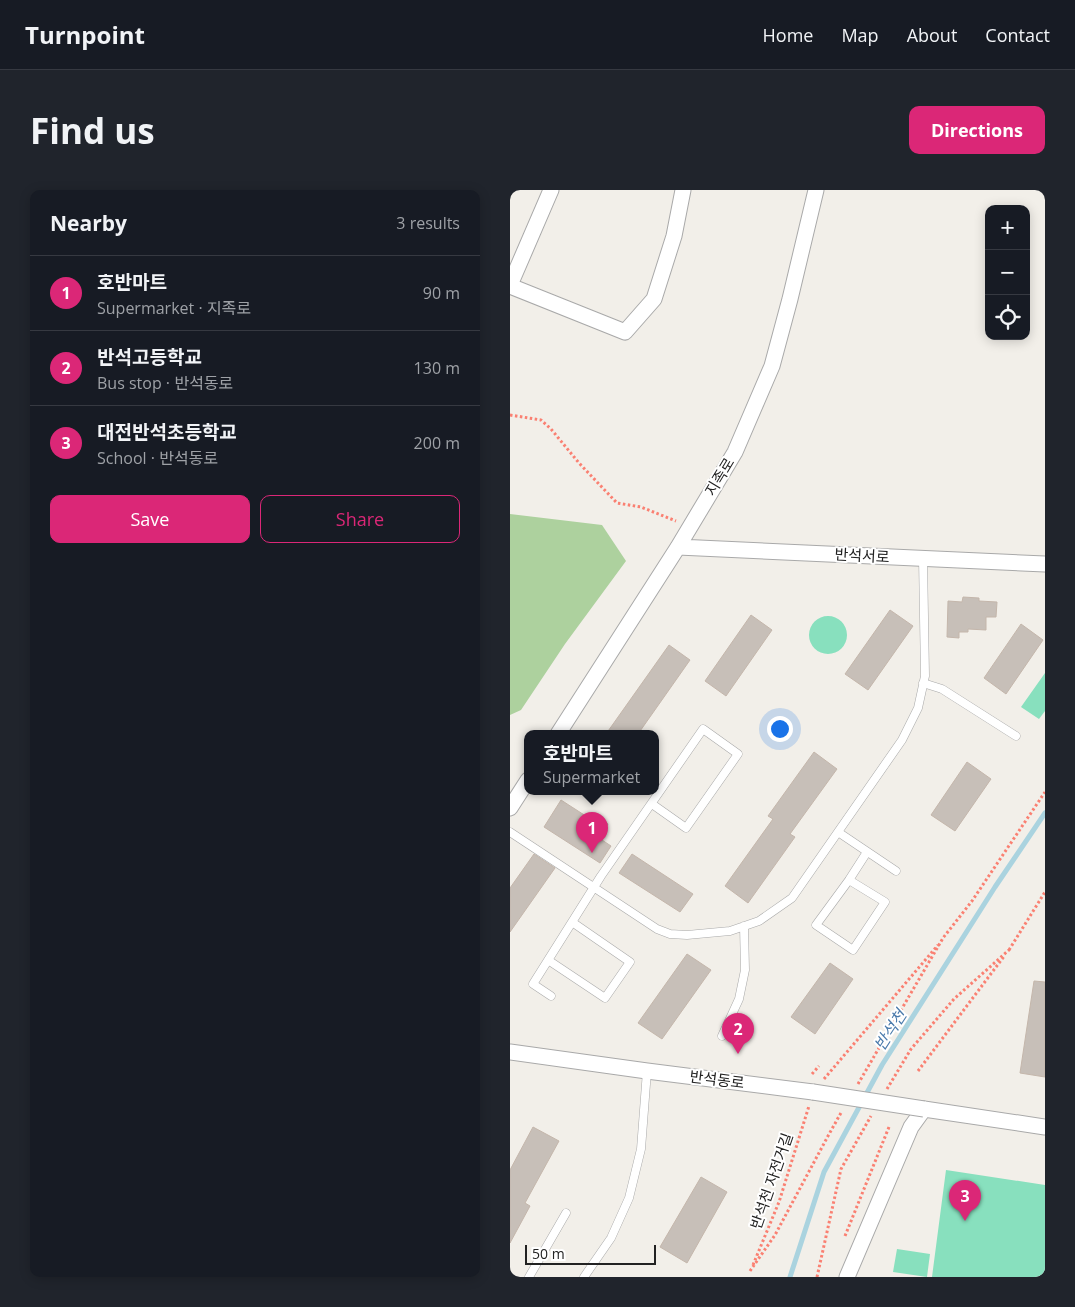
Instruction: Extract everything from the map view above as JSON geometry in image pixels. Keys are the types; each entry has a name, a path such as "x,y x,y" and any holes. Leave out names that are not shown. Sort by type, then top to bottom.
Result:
{"street":[{"path":"551,190 510,286 626,332 654,299 674,236 683,190"},
{"name":"지족로","path":"561,730 678,547 735,452 772,366 816,190"},
{"name":"반석서로","path":"678,547 1045,564"},
{"path":"510,808 524,786"},
{"name":"반석동로","path":"510,1052 814,1092 1045,1127"},
{"path":"847,1277 911,1127 924,1109"}],"lane":[{"path":"510,832 656,929 670,934 687,935 730,931 759,921 792,898 902,740 918,708 925,676 923,558"},
{"path":"923,683 942,689 1016,736"},
{"path":"652,804 686,828 738,754 703,729 659,794"},
{"path":"551,996 533,984 594,888 658,795"},
{"path":"838,832 896,871"},
{"path":"849,880 885,902 853,950 816,925 867,852"},
{"path":"548,960 604,998 630,962 572,922"},
{"path":"722,1036 739,1000 745,970 744,926"},
{"path":"584,1277 611,1238 628,1198 641,1149 647,1071"},
{"path":"529,1277 566,1213"}],"path":[{"path":"510,415 541,420 617,503 640,507 690,526"},
{"path":"814,1092 972,901 1045,792"},
{"path":"918,1071 1010,949 1045,892"},
{"path":"812,1074 819,1066"},
{"name":"반석천 자전거길","path":"748,1277 779,1202 814,1092"},
{"path":"845,1237 889,1127"}],"green space":[{"path":"510,514 602,525 626,561 565,644 521,710 510,715"},
{"path":"828,616 835,617 841,622 846,628 846,642 841,648 835,653 828,654 821,653 815,648 810,642 809,635 810,628 815,622 821,617"},
{"path":"1045,673 1045,711 1039,719 1021,707"},
{"path":"946,1170 1045,1185 1045,1277 932,1277"},
{"path":"897,1249 930,1254 927,1277 893,1272"}],"building":[{"path":"963,597 979,598 979,601 997,602 996,617 986,617 986,630 968,629 968,632 959,632 959,638 947,637 948,601 962,602"},
{"path":"890,610 913,626 868,690 845,674"},
{"path":"751,615 772,630 726,696 705,681"},
{"path":"1021,624 1043,640 1006,694 984,678"},
{"path":"669,645 690,660 641,730 609,730"},
{"path":"814,752 837,769 790,834 795,837 748,903 725,886 773,819 768,816"},
{"path":"967,762 991,779 955,831 931,815"},
{"path":"561,800 592,820 595,816 608,824 599,838 611,846 600,863 544,827"},
{"path":"534,854 555,868 510,932 510,888"},
{"path":"632,854 693,894 680,912 619,873"},
{"path":"687,954 711,970 662,1039 638,1023"},
{"path":"830,963 853,979 815,1034 791,1017"},
{"path":"1034,981 1045,982 1045,1077 1020,1073"},
{"path":"533,1127 559,1141 525,1203 530,1206 510,1243 510,1170"},
{"path":"701,1177 727,1192 687,1263 660,1247"}],"waterway":[{"name":"반석천","path":"790,1277 824,1172 882,1065 995,887 1045,813"}],"place":[{"name":"호반마트","path":"592,853"},
{"name":"반석고등학교","path":"738,1054"},
{"name":"대전반석초등학교","path":"965,1221"}]}
